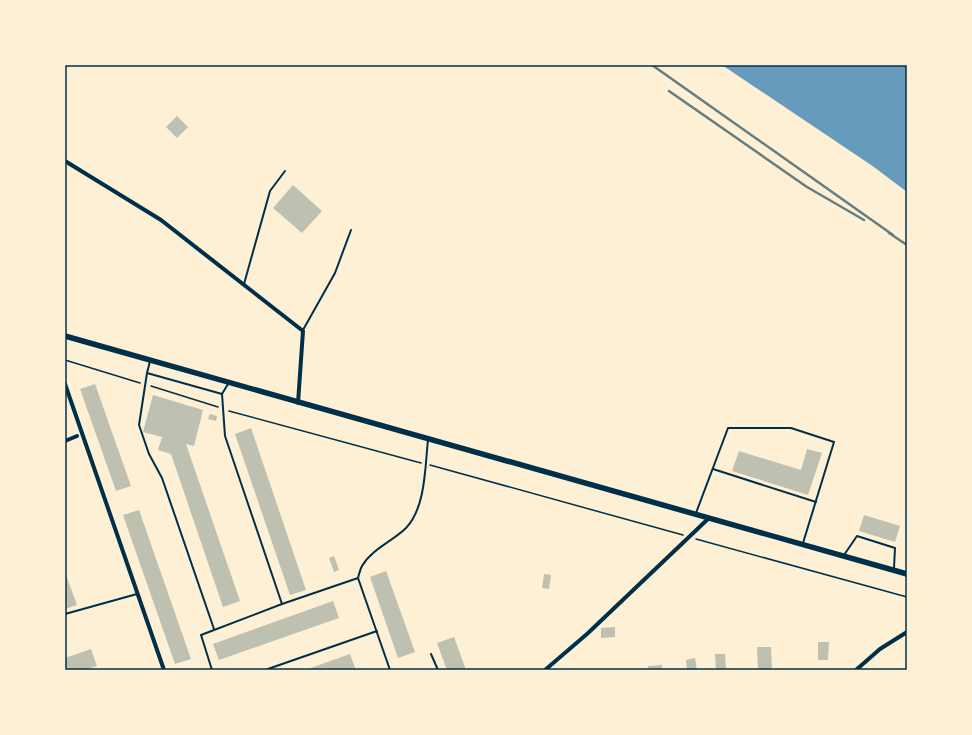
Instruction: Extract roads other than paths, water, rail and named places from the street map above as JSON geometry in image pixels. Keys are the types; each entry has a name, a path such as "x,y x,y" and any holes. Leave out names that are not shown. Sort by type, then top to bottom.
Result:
{"street":[{"path":"65,162 161,220 303,331 298,403"},
{"path":"65,336 428,440 907,574"},
{"path":"65,384 164,670"},
{"path":"65,441 77,436"},
{"path":"545,670 587,634 708,518"},
{"path":"856,670 880,649 907,632"}],"lane":[{"path":"244,285 270,191 285,171"},
{"path":"303,331 335,273 351,230"},
{"path":"150,361 138,425 162,478 214,629"},
{"path":"147,373 222,394"},
{"path":"228,383 222,394 225,436 282,604"},
{"path":"696,515 728,428 791,428 834,442 802,544"},
{"path":"390,670 358,578 362,565 375,552 406,528 416,515 421,498 428,440"},
{"path":"712,469 816,502"},
{"path":"843,556 857,536 895,548 894,570"},
{"path":"212,670 201,634 358,578"},
{"path":"65,614 137,594"},
{"path":"265,670 377,631"},
{"path":"431,654 438,670"}],"water":[{"path":"722,65 907,65 907,192 874,167"}],"railway":[{"path":"652,65 893,235"},
{"path":"669,91 807,187 864,220"},
{"path":"889,233 907,245"}]}
